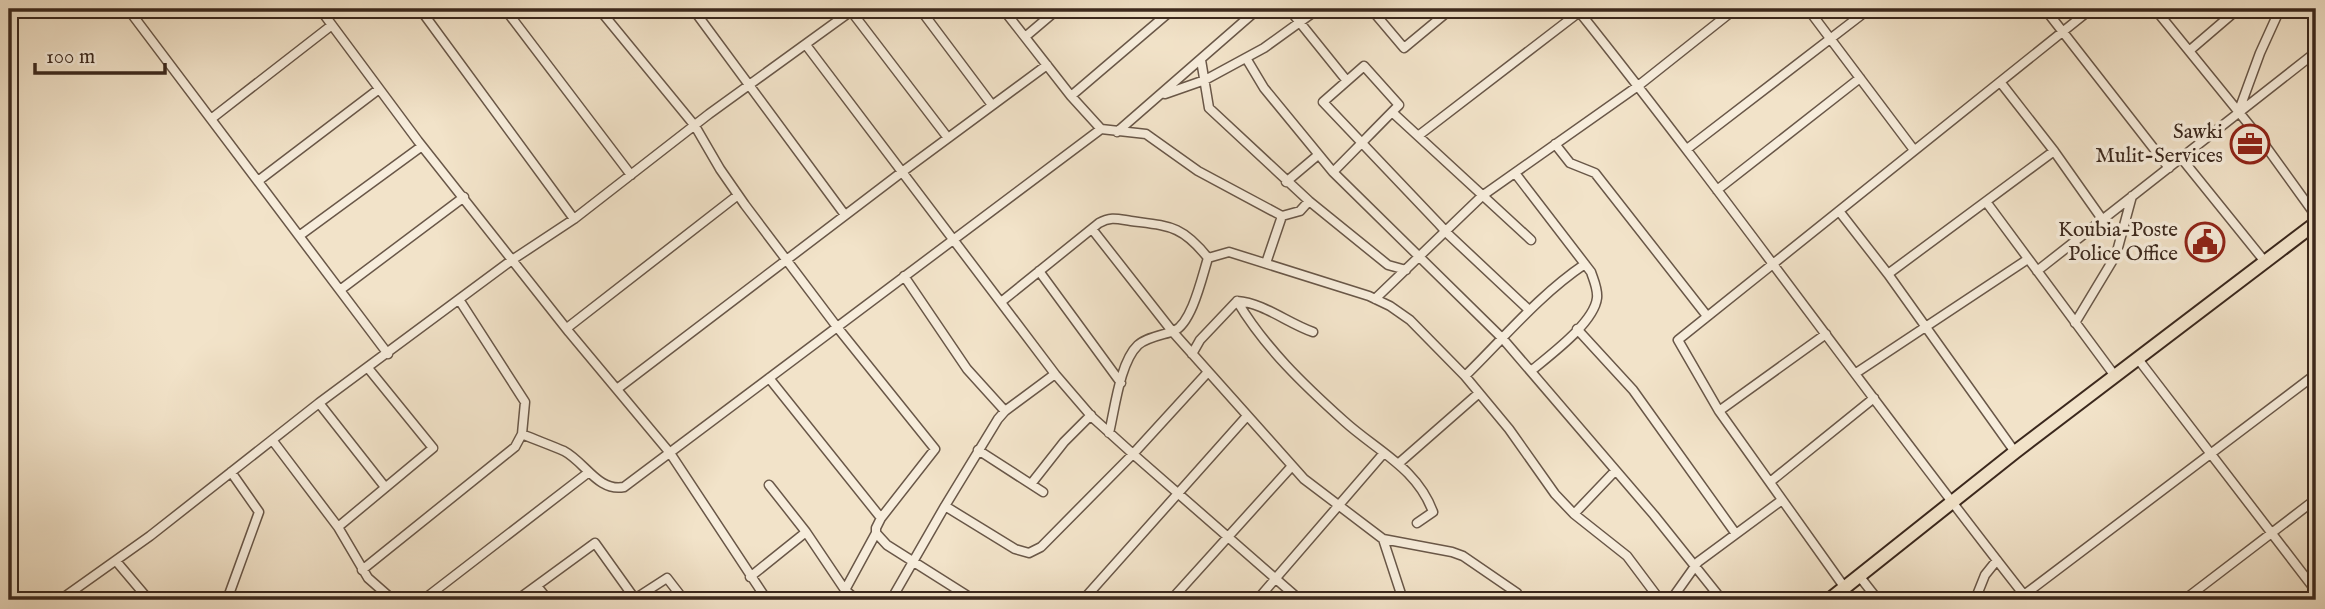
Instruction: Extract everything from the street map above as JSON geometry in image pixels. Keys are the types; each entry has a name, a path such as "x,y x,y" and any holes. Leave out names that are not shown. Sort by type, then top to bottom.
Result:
{"main road":[{"path":"1829,600 2015,452 2316,223"}],"street":[{"path":"128,9 388,354"},
{"path":"320,9 422,146 670,453 767,600"},
{"path":"420,9 574,219"},
{"path":"505,9 631,175"},
{"path":"599,9 695,126 738,195 837,327 934,449 881,518 876,533 845,590"},
{"path":"693,9 751,84 845,215"},
{"path":"920,9 992,105"},
{"path":"1003,9 1071,96 1101,129 1146,134 1198,171 1282,216 1300,211 1309,201"},
{"path":"1025,37 1058,9"},
{"path":"1071,96 1173,9"},
{"path":"1117,132 1258,9"},
{"path":"1289,9 1347,81"},
{"path":"1162,95 1205,80 1247,58 1318,9"},
{"path":"1371,9 1404,48 1451,9"},
{"path":"1375,299 1482,196 1638,86 1735,9"},
{"path":"1808,9 1914,150"},
{"path":"1686,149 1869,9"},
{"path":"2045,9 2169,168"},
{"path":"1845,588 1719,411 1678,340 2091,9"},
{"path":"2155,9 2316,216"},
{"path":"2189,51 2238,9"},
{"path":"2238,113 2280,9"},
{"path":"62,600 512,260 574,219 853,10 948,138"},
{"path":"1418,136 1580,10 2026,598 2316,374"},
{"path":"211,119 332,25"},
{"path":"806,44 1055,374 1091,415 1226,538 1300,600"},
{"path":"2037,271 2316,52"},
{"path":"1247,58 1264,88 1318,155 1503,339 1722,600"},
{"path":"1201,60 1209,108 1309,201 1388,265 1405,270"},
{"path":"617,389 1047,65"},
{"path":"1333,172 1362,143 1399,105 1364,66 1323,102 1362,143 1446,231 1529,310"},
{"path":"1717,190 1860,78"},
{"path":"2001,83 2102,219"},
{"path":"258,181 379,89"},
{"path":"1392,112 1531,240"},
{"path":"522,434 564,451 603,484 613,489 624,487 1101,129"},
{"path":"1555,144 1570,163 1595,173 1707,316"},
{"path":"299,236 422,146"},
{"path":"1888,274 2054,151"},
{"path":"1286,181 1318,155"},
{"path":"2182,159 2266,262"},
{"path":"1515,173 1585,264 1596,285 1597,300 1591,315 1531,371"},
{"path":"567,328 738,195"},
{"path":"2076,323 2116,256 2132,196"},
{"path":"340,290 464,197"},
{"path":"1987,203 2115,376"},
{"path":"1839,211 1888,274 2015,452"},
{"path":"1266,263 1282,216"},
{"path":"1000,302 1107,218 1157,223 1188,235 1208,258"},
{"path":"1092,229 1172,331 1304,479 1383,539 1463,556 1517,593 1520,600"},
{"path":"1208,258 1229,252 1266,263 1375,299 1410,320 1465,376 1509,429 1555,494 1574,514 1627,556 1660,600"},
{"path":"1109,433 1125,365 1138,345 1178,329 1186,321 1208,258"},
{"path":"1856,373 2028,259"},
{"path":"1465,376 1560,281 1585,264"},
{"path":"1039,271 1121,383"},
{"path":"904,276 967,369 1005,411"},
{"path":"362,570 505,455 522,434 525,402 460,301"},
{"path":"1192,354 1200,340 1237,301"},
{"path":"1237,301 1253,303 1313,332"},
{"path":"1237,301 1252,327 1300,382 1415,479 1427,496 1433,512 1417,523"},
{"path":"1577,329 1633,390 1736,534"},
{"path":"1719,411 1826,334"},
{"path":"2138,359 2316,591"},
{"path":"338,527 433,447 368,368"},
{"path":"944,506 1015,549 1030,553 1041,547 1133,454 1208,372"},
{"path":"891,600 944,506 1005,411 1055,374"},
{"path":"769,378 881,518"},
{"path":"1398,464 1479,393"},
{"path":"1770,482 1874,398"},
{"path":"319,404 385,487"},
{"path":"1031,484 1064,442 1091,415"},
{"path":"1083,600 1247,416"},
{"path":"273,441 338,527 362,570 393,600"},
{"path":"978,450 1043,492"},
{"path":"1257,600 1383,454"},
{"path":"1171,600 1292,466"},
{"path":"423,600 589,471"},
{"path":"1574,514 1615,471"},
{"path":"227,600 259,512 231,472"},
{"path":"769,485 806,532 845,590 857,600"},
{"path":"2184,600 2316,499"},
{"path":"1671,600 1695,566 1782,500"},
{"path":"750,577 806,532"},
{"path":"876,533 887,545 974,600"},
{"path":"1383,539 1403,600"},
{"path":"517,600 595,543 634,600 667,578 684,600"},
{"path":"116,561 149,600"},
{"path":"1975,600 1985,575 1997,561"},
{"path":"1860,577 1878,600"},
{"path":"537,586 548,600"}],"place":[{"name":"Sawki Mulit-Services","path":"2250,144"},
{"name":"Koubia-Poste Police Office","path":"2205,242"}]}
